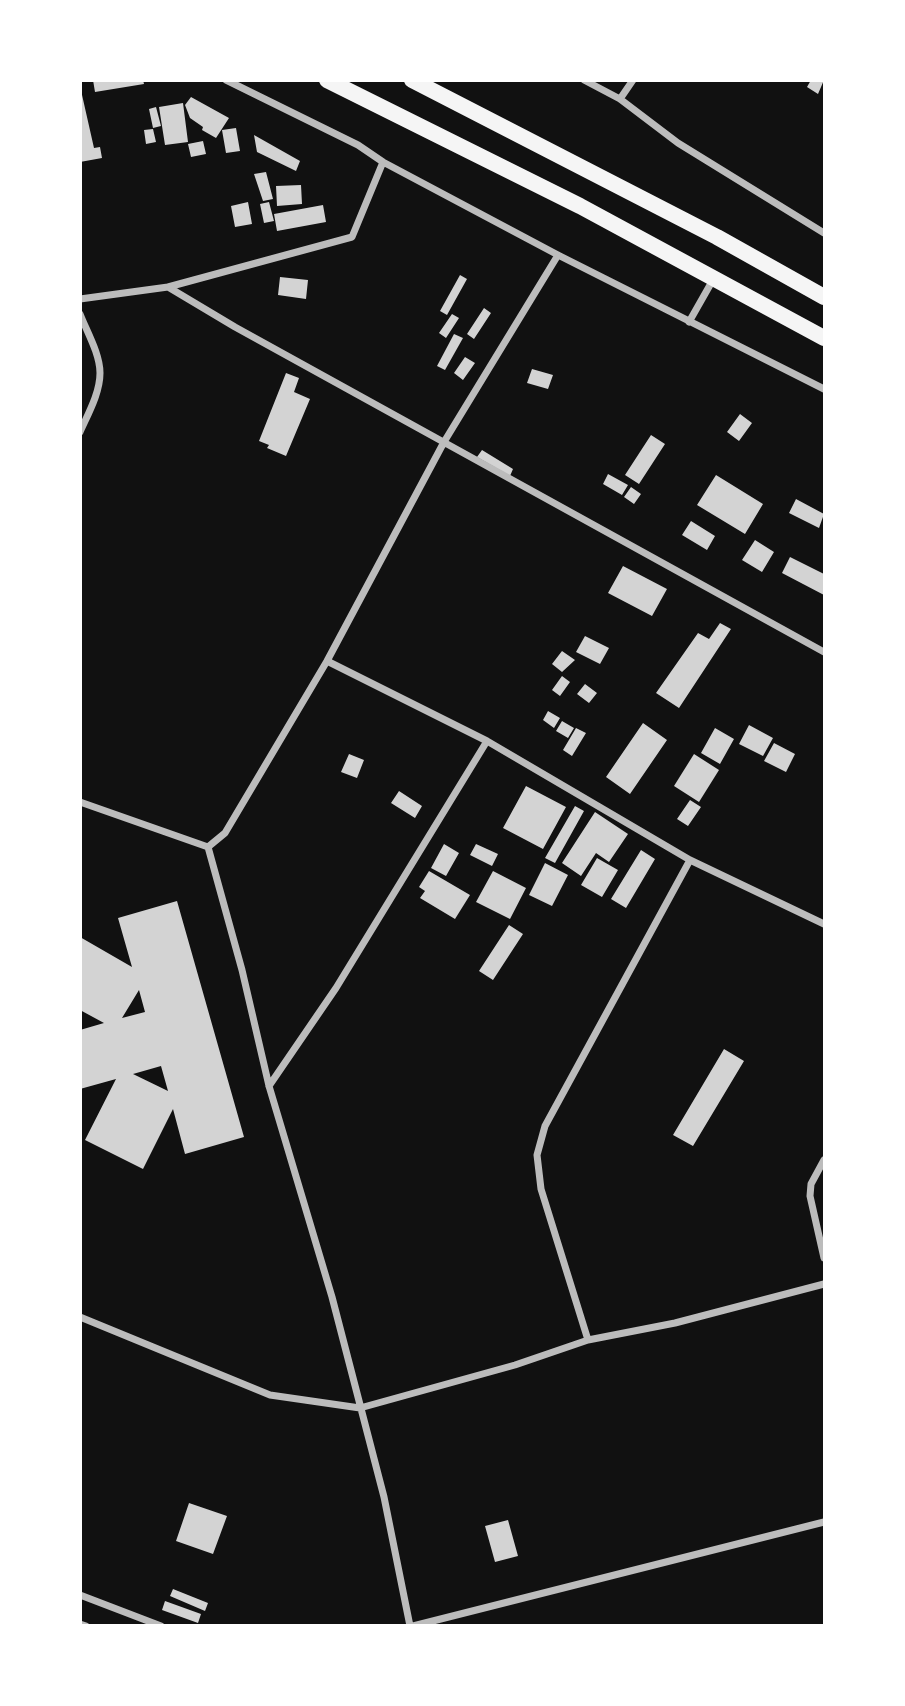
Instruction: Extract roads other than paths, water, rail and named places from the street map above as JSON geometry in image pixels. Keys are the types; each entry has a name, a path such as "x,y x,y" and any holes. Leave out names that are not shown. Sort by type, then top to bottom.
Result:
{"main road":[{"path":"327,80 580,206 824,338"},
{"path":"412,80 717,237 824,297"}],"street":[{"path":"226,80 358,145 383,162 558,255 824,389"},
{"path":"584,80 620,99 678,143 824,233"},
{"path":"620,99 634,80"},
{"path":"80,299 168,287 352,237 383,162"},
{"path":"208,847 225,833 327,661 444,442 558,255"},
{"path":"689,322 714,278"},
{"path":"168,287 235,327 824,652"},
{"path":"80,314 100,373 95,397 80,432"},
{"path":"327,661 487,741 690,860 824,924"},
{"path":"269,1086 336,988 487,741"},
{"path":"80,802 208,847"},
{"path":"208,847 242,970 269,1086 332,1297 384,1497 412,1626 824,1522"},
{"path":"588,1340 541,1189 537,1155 545,1126 690,860"},
{"path":"824,1160 811,1184 810,1196 824,1258"},
{"path":"80,1317 270,1395 360,1408 515,1365 588,1340 675,1324 824,1284"},
{"path":"80,1595 161,1626"},
{"path":"80,1624 86,1626"}]}
